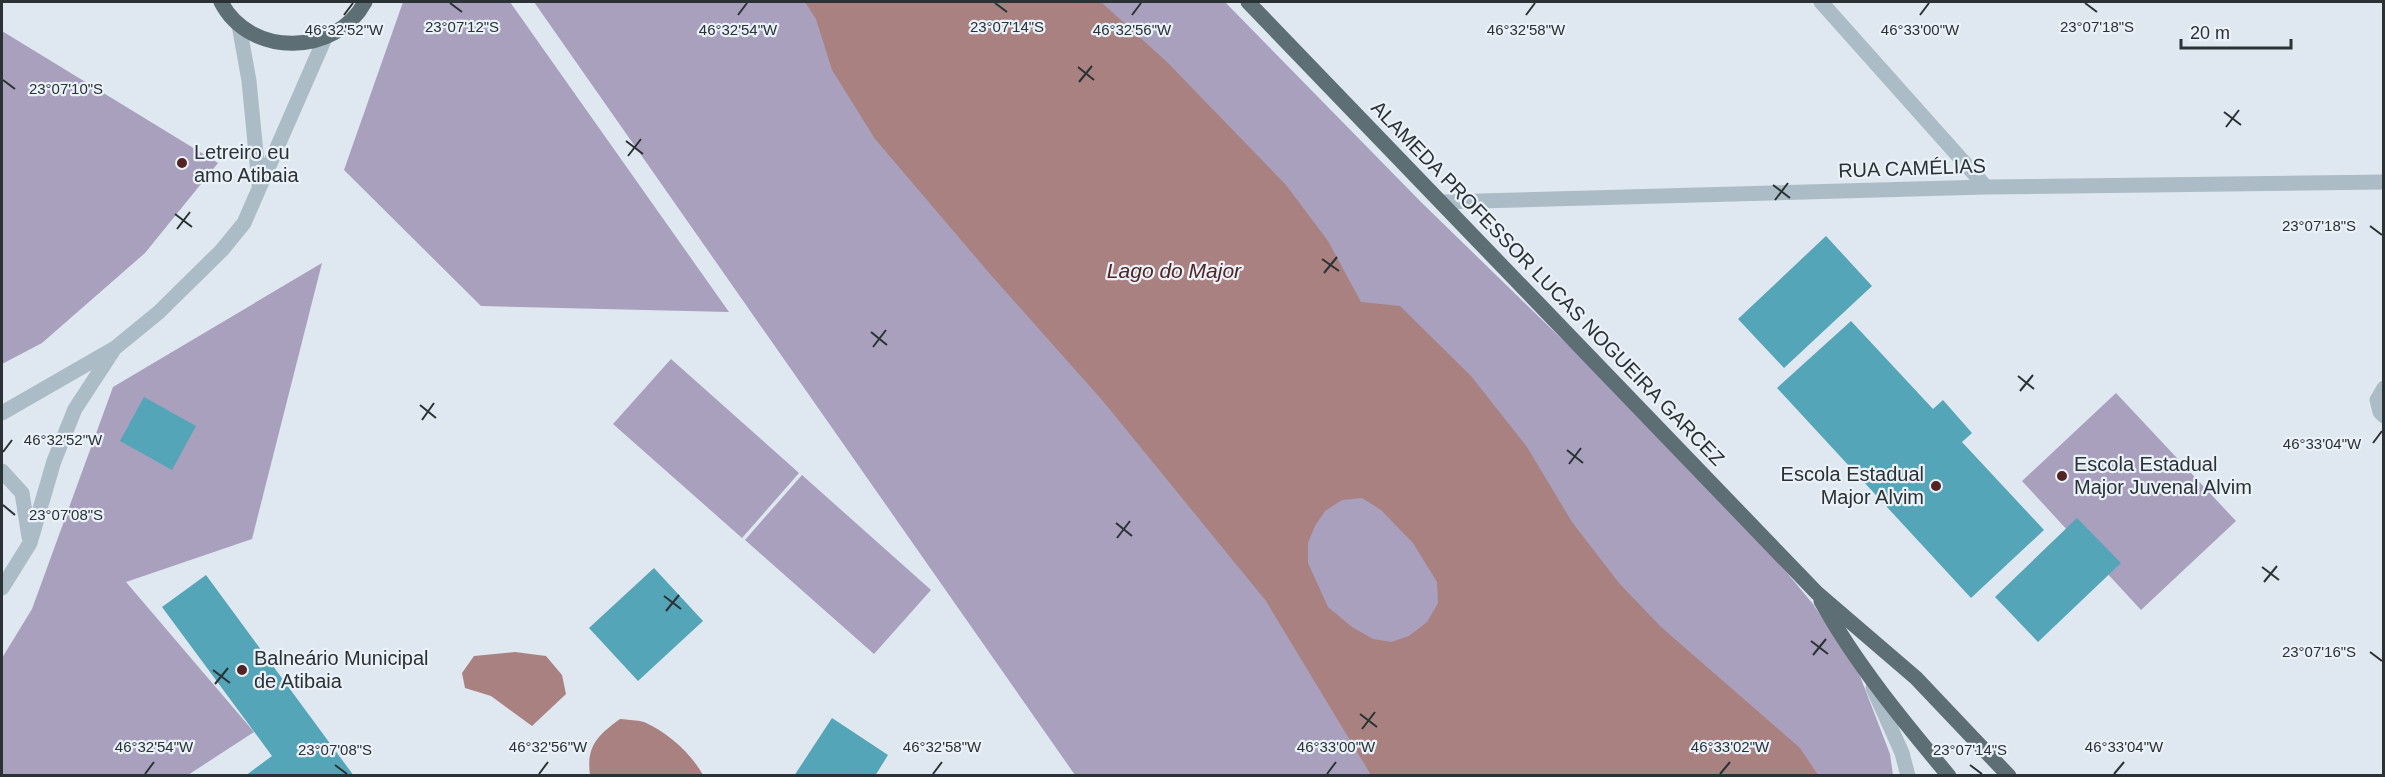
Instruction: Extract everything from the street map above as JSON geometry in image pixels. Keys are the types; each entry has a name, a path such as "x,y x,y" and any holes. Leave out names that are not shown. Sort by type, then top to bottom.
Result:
{"main road":[{"path":"221,2 239,25 259,37 280,43 303,44 325,38 345,27 365,2"},
{"name":"ALAMEDA PROFESSOR LUCAS NOGUEIRA GARCEZ","path":"1248,2 1817,593 1916,678 2009,776"},
{"name":"ALAMEDA PROFESSOR LUCAS NOGUEIRA GARCEZ","path":"1817,593 1836,629 1949,776"}],"street":[{"path":"1821,2 1986,187"},
{"path":"239,25 249,81 259,187"},
{"path":"2,413 115,348 159,312 222,250 244,223 325,38"},
{"name":"RUA CAMÉLIAS","path":"1442,202 1986,187 2384,182"},
{"path":"2,588 30,543 54,461 75,409 115,348"},
{"path":"2384,388 2377,399 2380,412 2384,416"},
{"path":"2,471 22,493 30,543"},
{"path":"1863,666 1902,753 1908,776"}],"shaded area":[{"path":"403,2 510,2 729,312 481,306 344,170"},
{"path":"534,2 1225,2 1421,202 1723,496 1813,604 1860,676 1890,754 1893,775 1075,775"},
{"path":"2,31 218,163 145,253 42,343 2,364"},
{"path":"322,263 252,539 126,582 254,732 188,775 2,775 2,658 32,609 113,387"},
{"path":"671,359 799,473 742,538 613,424"},
{"path":"2116,393 2236,521 2141,610 2022,481"},
{"path":"802,475 931,590 874,654 745,540"}],"water":[{"name":"Lago do Major","path":"805,2 1101,2 1167,62 1286,185 1328,241 1361,302 1400,306 1471,376 1527,447 1572,522 1619,583 1661,627 1800,748 1818,775 1371,775 1266,601 1102,400 990,274 875,139 832,70 816,19","holes":["1362,498 1381,510 1413,543 1437,582 1438,603 1427,622 1409,636 1391,642 1373,639 1352,627 1328,607 1308,563 1308,543 1325,511 1342,500"]},
{"path":"515,652 546,656 562,675 566,694 532,726 491,696 465,688 462,673 474,656"},
{"path":"620,719 644,722 661,731 685,751 703,775 590,775 590,756 595,742 605,730"}],"building":[{"path":"1826,236 1872,286 1784,368 1738,319"},
{"name":"Escola Estadual Major Alvim","path":"1851,321 1933,409 1943,400 1972,433 1962,442 2044,530 1971,598 1777,388"},
{"path":"144,397 196,426 172,470 120,441"},
{"path":"2077,518 2121,563 2038,642 1995,597"},
{"path":"654,568 703,621 638,681 589,628"},
{"name":"Balneário Municipal de Atibaia","path":"206,575 354,776 245,776 272,756 162,607"},
{"path":"832,718 888,755 875,776 794,776"}],"place":[{"name":"Letreiro eu amo Atibaia","path":"182,163"},
{"name":"Escola Estadual Major Juvenal Alvim","path":"2062,476"},
{"name":"Escola Estadual Major Alvim","path":"1936,486"},
{"name":"Balneário Municipal de Atibaia","path":"242,670"}]}
